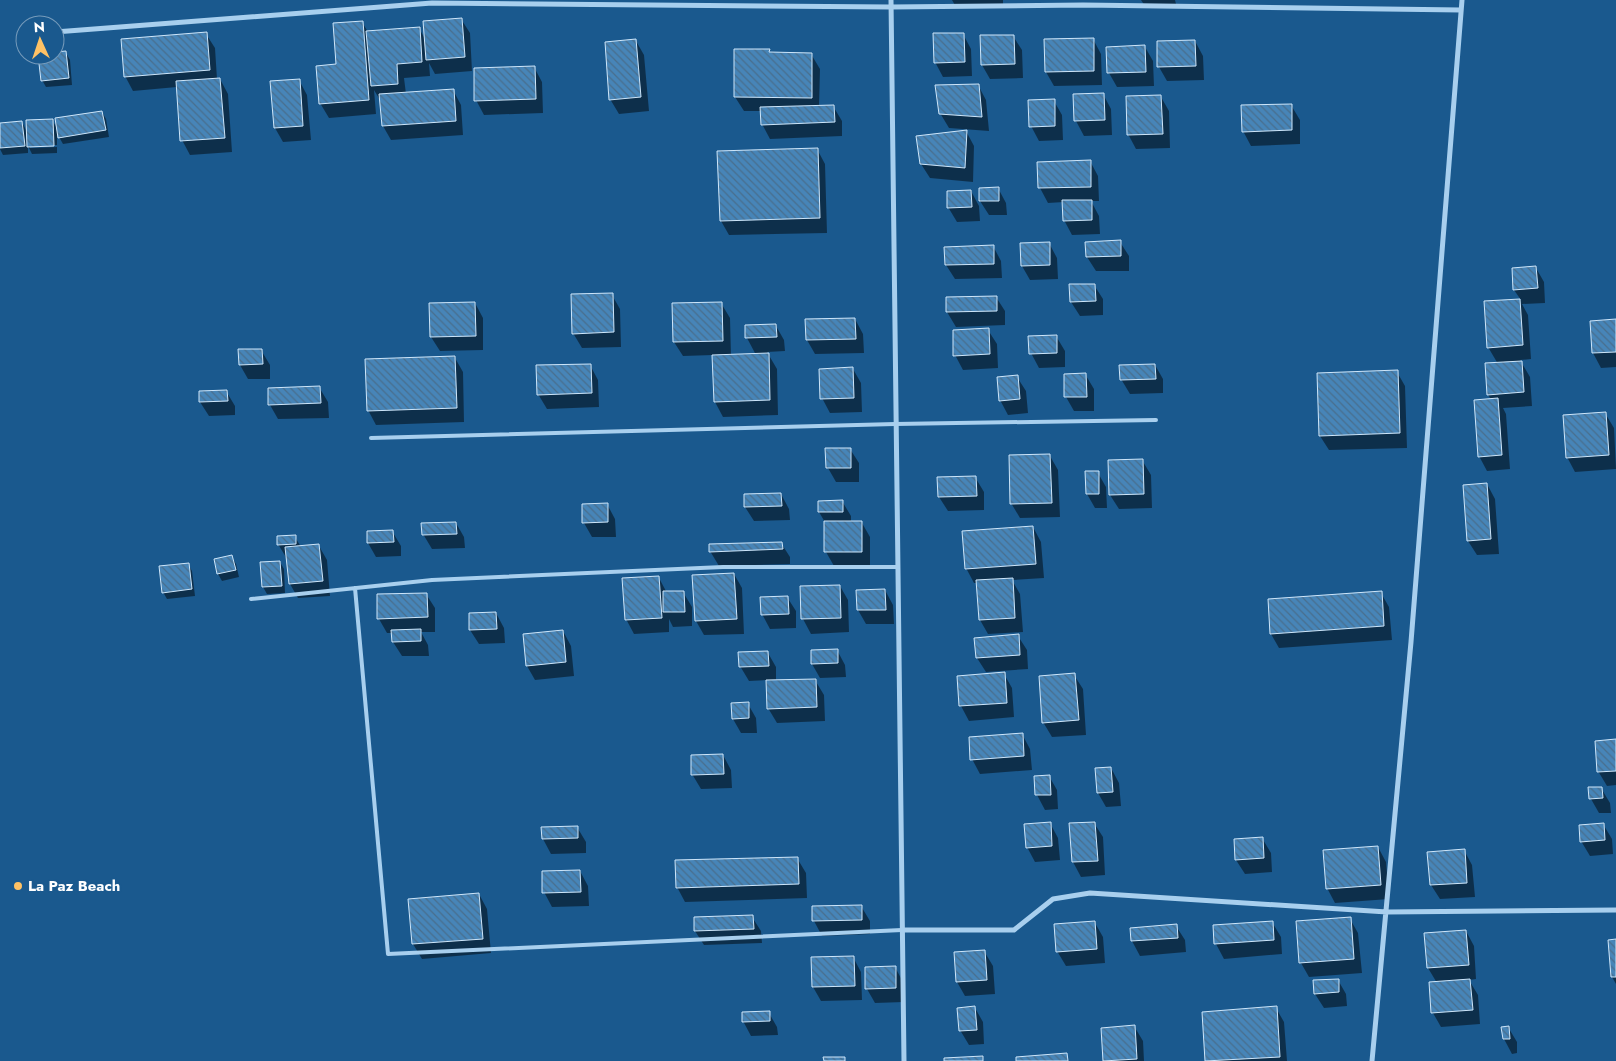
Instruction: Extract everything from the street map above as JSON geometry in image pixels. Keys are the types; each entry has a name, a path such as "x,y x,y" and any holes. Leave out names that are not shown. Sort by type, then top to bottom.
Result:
{"street":[{"path":"891,0 904,1061"},
{"path":"1372,1061 1412,632 1462,0"},
{"path":"65,31 432,4 891,7 1083,2 1462,10"},
{"path":"902,930 1014,930 1053,899 1090,893 1387,912 1616,910"}],"lane":[{"path":"371,438 895,424 1156,420"},
{"path":"251,599 432,580 723,567 897,567"},
{"path":"355,588 388,954 902,930"}],"building":[{"path":"462,18 465,57 426,60 423,21"},
{"path":"363,21 369,100 319,104 316,66 336,64 333,23"},
{"path":"420,27 422,62 397,64 398,84 371,86 366,31"},
{"path":"207,32 210,70 124,77 121,39"},
{"path":"933,33 964,33 965,62 934,63"},
{"path":"980,35 1014,35 1015,64 981,65"},
{"path":"1094,38 1094,71 1045,72 1044,39"},
{"path":"636,39 641,97 609,100 605,42"},
{"path":"1195,40 1196,66 1157,67 1157,41"},
{"path":"1145,45 1146,72 1107,73 1106,47"},
{"path":"734,49 770,49 769,52 812,53 812,98 734,97"},
{"path":"65,51 69,78 41,81 39,65 65,65"},
{"path":"535,66 536,99 474,101 474,68"},
{"path":"220,78 225,138 180,141 176,81"},
{"path":"300,79 303,126 274,128 270,81"},
{"path":"979,84 982,117 939,114 935,85"},
{"path":"454,89 456,121 382,126 379,94"},
{"path":"1104,93 1105,120 1074,121 1073,94"},
{"path":"1161,95 1163,134 1127,135 1126,96"},
{"path":"1055,99 1055,126 1029,127 1028,100"},
{"path":"1292,104 1292,130 1242,132 1241,105"},
{"path":"834,105 835,122 761,125 760,107"},
{"path":"102,111 106,130 58,138 55,118"},
{"path":"53,119 54,146 27,147 26,120"},
{"path":"22,121 25,146 0,148 0,123"},
{"path":"967,130 965,168 920,164 916,136"},
{"path":"818,148 820,218 720,221 717,151"},
{"path":"1091,160 1091,187 1038,188 1037,162"},
{"path":"999,187 999,201 979,201 979,188"},
{"path":"971,190 972,207 947,208 947,191"},
{"path":"1062,200 1092,200 1092,220 1063,221"},
{"path":"1121,240 1121,256 1086,257 1085,242"},
{"path":"1050,242 1050,265 1021,266 1020,243"},
{"path":"994,245 994,264 945,265 944,247"},
{"path":"1536,266 1538,288 1513,290 1512,268"},
{"path":"1069,284 1095,284 1096,301 1070,302"},
{"path":"613,293 614,332 572,334 571,294"},
{"path":"997,296 997,311 946,312 946,297"},
{"path":"1520,299 1523,345 1487,348 1484,301"},
{"path":"475,302 476,336 430,337 429,303"},
{"path":"722,302 723,341 673,342 672,303"},
{"path":"855,318 856,339 806,340 805,319"},
{"path":"1616,319 1616,352 1592,353 1590,321"},
{"path":"776,324 777,337 745,338 745,325"},
{"path":"989,328 990,354 953,356 953,330"},
{"path":"1057,335 1057,353 1029,354 1028,336"},
{"path":"238,349 262,349 263,364 239,365"},
{"path":"769,353 770,400 714,402 712,355"},
{"path":"455,356 457,408 367,411 365,359"},
{"path":"1522,361 1524,392 1487,395 1485,363"},
{"path":"591,364 592,393 537,395 536,365"},
{"path":"1155,364 1156,379 1120,380 1119,365"},
{"path":"853,367 854,398 820,399 819,369"},
{"path":"1398,370 1400,433 1319,436 1317,373"},
{"path":"1086,373 1087,397 1064,397 1064,374"},
{"path":"1018,375 1020,399 999,401 997,377"},
{"path":"320,386 321,403 268,405 268,388"},
{"path":"227,390 228,401 199,402 199,391"},
{"path":"1498,398 1502,455 1478,457 1474,400"},
{"path":"1606,412 1609,455 1566,458 1563,415"},
{"path":"825,448 851,448 851,468 826,468"},
{"path":"1050,454 1052,503 1010,504 1009,455"},
{"path":"1143,459 1144,494 1109,495 1108,460"},
{"path":"1085,471 1099,471 1099,494 1086,494"},
{"path":"976,476 977,496 938,497 937,477"},
{"path":"1487,483 1491,539 1467,541 1463,485"},
{"path":"781,493 782,506 744,507 744,494"},
{"path":"843,500 843,512 818,512 818,501"},
{"path":"608,503 608,522 582,523 582,504"},
{"path":"824,521 862,521 862,552 824,552"},
{"path":"456,522 457,534 422,535 421,523"},
{"path":"1033,526 1036,564 965,569 962,531"},
{"path":"393,530 394,542 367,543 367,531"},
{"path":"296,535 296,544 277,545 277,536"},
{"path":"782,542 783,549 709,552 709,544"},
{"path":"319,544 323,581 289,584 285,547"},
{"path":"232,555 236,570 217,574 214,559"},
{"path":"280,561 282,586 262,587 260,562"},
{"path":"189,563 192,589 162,593 159,566"},
{"path":"734,573 737,619 695,621 692,575"},
{"path":"659,576 662,618 625,620 622,578"},
{"path":"1013,578 1015,618 979,620 976,580"},
{"path":"840,585 841,618 801,619 800,586"},
{"path":"885,589 886,610 857,610 856,590"},
{"path":"663,591 684,591 685,612 663,612"},
{"path":"1382,591 1384,626 1270,634 1268,599"},
{"path":"427,593 428,617 377,619 377,594"},
{"path":"788,596 789,614 761,615 760,597"},
{"path":"496,612 497,629 469,630 469,613"},
{"path":"421,629 421,641 392,642 391,630"},
{"path":"563,630 566,662 526,666 523,634"},
{"path":"1019,634 1020,655 976,658 974,638"},
{"path":"838,649 838,663 811,664 811,650"},
{"path":"768,651 769,666 739,667 738,652"},
{"path":"1005,672 1007,703 959,706 957,676"},
{"path":"1075,673 1079,720 1042,723 1039,676"},
{"path":"816,679 817,707 767,709 766,680"},
{"path":"749,702 749,718 732,719 731,703"},
{"path":"1023,733 1024,756 970,760 969,737"},
{"path":"1616,739 1616,771 1597,772 1595,741"},
{"path":"723,754 724,774 691,775 691,755"},
{"path":"1111,767 1113,792 1097,793 1095,768"},
{"path":"1050,775 1051,795 1035,795 1034,776"},
{"path":"1588,787 1602,787 1603,798 1589,799"},
{"path":"1051,822 1052,846 1026,848 1024,824"},
{"path":"1095,822 1098,861 1072,862 1069,823"},
{"path":"1604,823 1605,840 1580,842 1579,825"},
{"path":"578,826 578,838 542,839 541,827"},
{"path":"1263,837 1264,858 1235,860 1234,839"},
{"path":"1378,846 1381,885 1326,889 1323,850"},
{"path":"1465,849 1467,883 1430,885 1427,852"},
{"path":"798,857 799,884 676,888 675,860"},
{"path":"580,870 581,892 542,893 542,871"},
{"path":"479,893 483,939 412,944 408,899"},
{"path":"862,905 862,920 812,921 812,906"},
{"path":"753,915 754,929 694,931 694,917"},
{"path":"1351,917 1354,959 1299,963 1296,921"},
{"path":"1095,921 1097,949 1056,952 1054,924"},
{"path":"1273,921 1274,940 1214,944 1213,925"},
{"path":"1177,924 1178,938 1131,941 1130,928"},
{"path":"1466,930 1469,965 1427,968 1424,933"},
{"path":"1616,939 1616,977 1611,977 1608,940"},
{"path":"985,950 987,980 956,982 954,952"},
{"path":"854,956 855,986 812,987 811,957"},
{"path":"896,966 896,988 865,989 865,967"},
{"path":"1339,979 1339,992 1314,994 1313,980"},
{"path":"1470,979 1473,1010 1431,1013 1429,982"},
{"path":"975,1006 977,1030 959,1031 957,1008"},
{"path":"1277,1006 1280,1057 1205,1061 1202,1012"},
{"path":"770,1011 770,1021 742,1022 742,1012"},
{"path":"1135,1025 1137,1059 1103,1061 1101,1028"},
{"path":"1509,1026 1510,1039 1503,1039 1501,1027"},
{"path":"1067,1053 1068,1061 1016,1061 1016,1057"},
{"path":"983,1056 983,1061 944,1061 944,1058"},
{"path":"823,1057 845,1057 845,1061 824,1061"}],"place":[{"name":"La Paz Beach","path":"18,886"}]}
